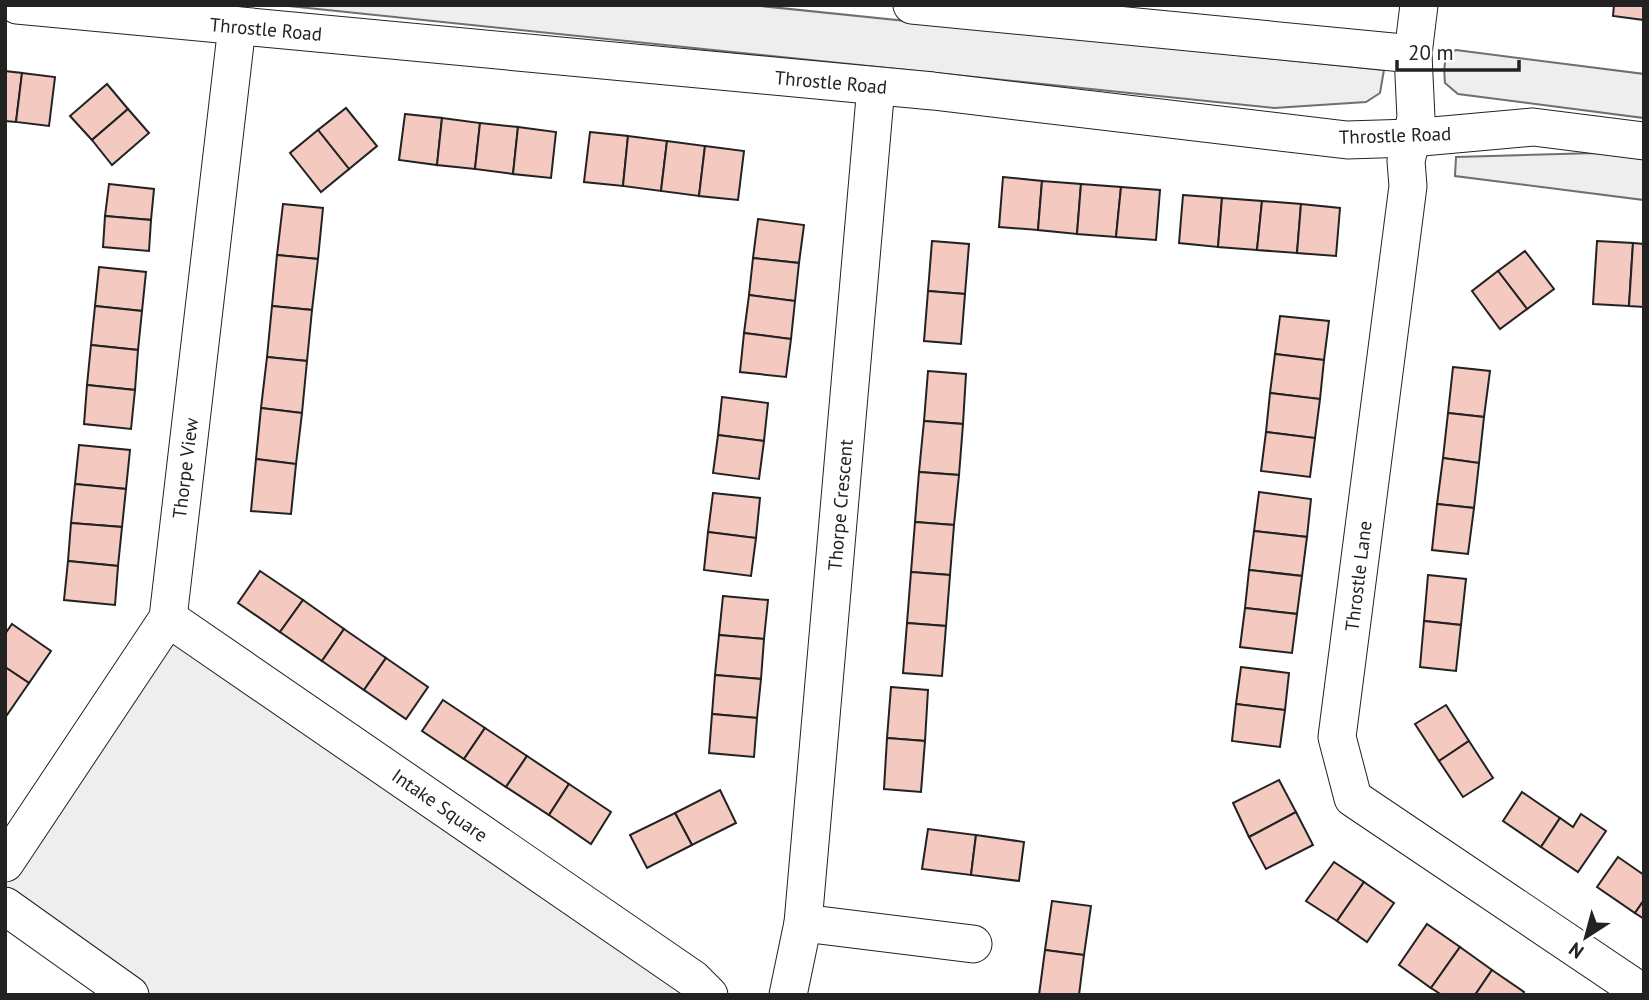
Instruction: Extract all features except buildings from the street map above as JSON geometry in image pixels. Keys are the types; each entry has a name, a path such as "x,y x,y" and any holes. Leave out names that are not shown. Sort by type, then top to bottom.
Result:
{"street":[{"name":"Throstle Road","path":"17,5 876,86 1347,140 1411,138 1533,127 1644,141"},
{"path":"912,5 1413,54"},
{"name":"Throstle Lane","path":"1419,5 1413,54 1416,118 1406,161 1408,186 1337,737 1353,797 1644,994"},
{"name":"Thorpe View","path":"5,863 168,618 237,26"},
{"name":"Thorpe Crescent","path":"788,995 803,923 876,86"},
{"name":"Intake Square","path":"168,618 693,979 709,995"},
{"path":"5,906 131,995"},
{"path":"803,923 973,944"}],"shaded area":[{"path":"279,5 751,5 1384,70 1380,93 1366,102 1274,108"},
{"path":"1456,50 1644,74 1644,118 1458,94 1445,83 1444,73 1448,55"},
{"path":"1596,153 1644,159 1644,200 1455,176 1456,157"},
{"path":"168,618 709,995 130,995 5,906 5,863"}]}
